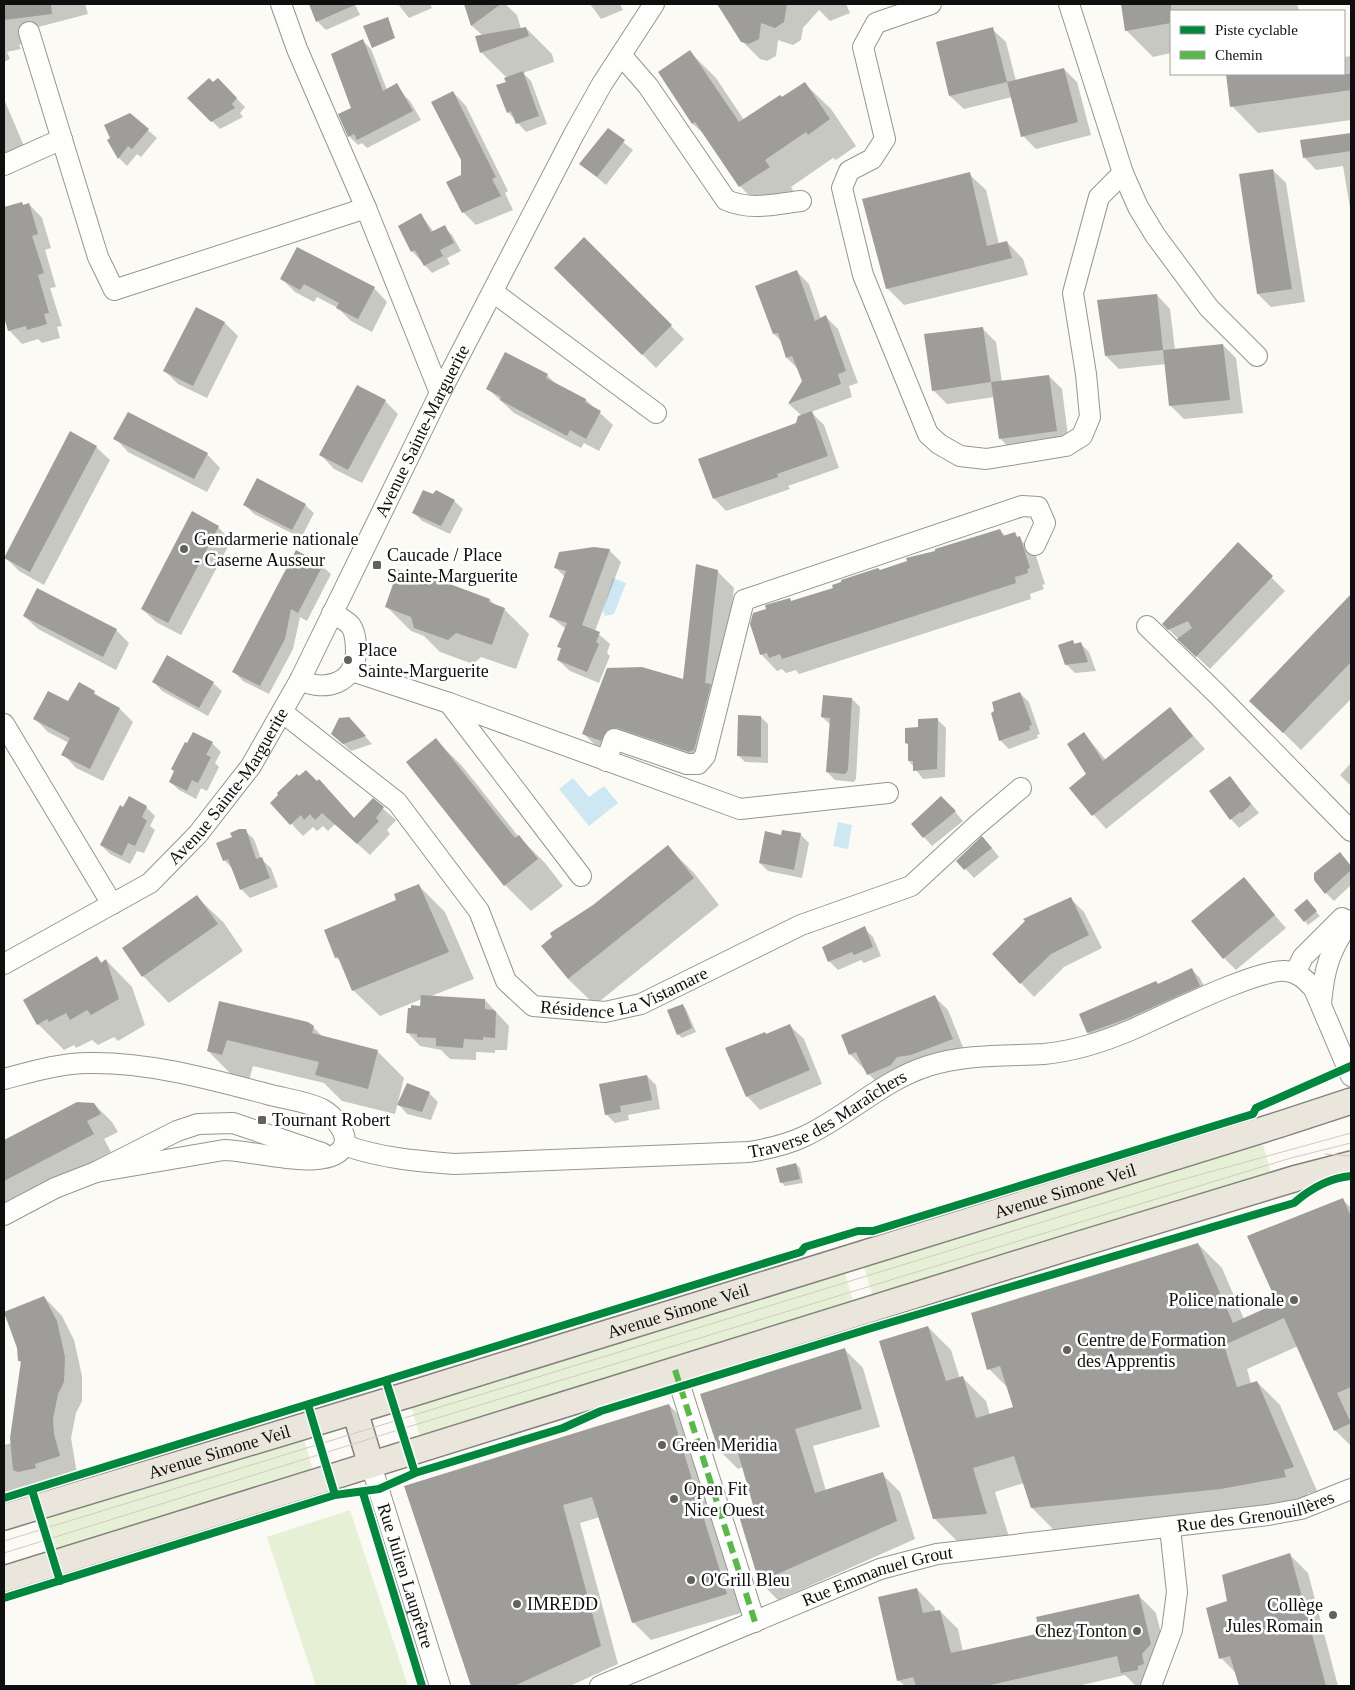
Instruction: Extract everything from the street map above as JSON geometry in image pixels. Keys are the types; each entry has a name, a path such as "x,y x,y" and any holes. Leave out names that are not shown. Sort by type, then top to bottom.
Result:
{"main road":[{"name":"Avenue Simone Veil","path":"4,1517 355,1411 1351,1101"},
{"path":"4,1578 1099,1238 1297,1178 1351,1164"},
{"path":"355,1411 371,1465"}],"street":[{"path":"281,4 440,393"},
{"name":"Avenue Sainte-Marguerite","path":"4,964 150,883 198,834 251,766 300,680 440,393 582,118 620,55 654,4"},
{"path":"931,4 876,23 863,47 885,139 872,159 849,171 842,188 863,275 928,434 939,444 960,456 986,459 1066,446 1082,436 1090,418 1086,374 1073,293 1099,196 1123,173"},
{"path":"1070,4 1123,173 1138,207 1178,267 1209,308 1257,356"},
{"path":"29,32 98,257 114,290 366,208"},
{"path":"620,55 648,86 726,200 740,206 756,207 801,201"},
{"path":"4,165 62,139"},
{"path":"493,292 656,413"},
{"path":"606,761 614,740 687,764 698,764 705,756 744,600 1022,506 1038,507 1045,523 1035,544"},
{"path":"300,680 312,686 325,686 345,680 352,671 356,657 355,636 344,620 332,613"},
{"path":"1146,626 1218,695 1351,831"},
{"path":"352,671 449,703 740,809 888,793"},
{"path":"449,703 581,876"},
{"name":"Résidence La Vistamare","path":"282,712 398,802 479,911 506,981 533,1006 604,1012 641,1004 800,925 911,886 976,826 1021,788"},
{"path":"4,724 112,904"},
{"path":"1351,911 1302,957 1295,973 1306,980 1321,1004 1351,1076"},
{"path":"1321,1004 1325,969 1331,952 1351,920"},
{"name":"Traverse des Maraîchers","path":"338,1151 454,1164 749,1152 776,1147 803,1138 831,1122 874,1091 928,1066 986,1055 1043,1054 1101,1043 1250,979 1285,970 1295,973"},
{"path":"4,1079 57,1067 88,1063 124,1064 217,1081 320,1108 330,1114 340,1128 338,1151"},
{"path":"4,1215 55,1188 96,1172 177,1131 216,1122 234,1123 338,1151"},
{"path":"96,1172 224,1150 242,1150 304,1160 338,1151"},
{"path":"676,1370 755,1622"},
{"name":"Rue Julien Lauprêtre","path":"371,1465 440,1686"},
{"name":"Rue des Grenouillères","path":"1151,1686 1172,1630 1177,1592 1170,1528 1301,1509 1351,1489"},
{"name":"Rue Emmanuel Grout","path":"600,1686 880,1569 937,1554 1170,1528"}],"green space":[{"path":"1262,1141 1272,1177 873,1297 863,1264"},
{"path":"844,1270 854,1305 420,1437 410,1403"},
{"path":"303,1436 313,1471 56,1550 46,1515"},
{"path":"350,1510 408,1686 316,1686 267,1537"}],"water":[{"path":"613,578 626,583 614,614 605,616 603,611"},
{"path":"573,778 589,797 604,786 618,803 589,826 559,789"},
{"path":"838,822 852,825 848,849 833,846"}],"building":[{"path":"4,4 51,4 52,14 4,20"},
{"path":"309,4 357,4 316,22"},
{"path":"464,4 501,4 471,26"},
{"path":"717,4 787,4 784,22 775,28 761,23 759,39 749,44 741,42"},
{"path":"1121,4 1171,4 1170,23 1125,31"},
{"path":"388,17 395,38 372,48 363,26"},
{"path":"526,27 529,36 480,53 475,36"},
{"path":"993,27 1007,82 949,96 936,42"},
{"path":"363,39 383,91 397,83 413,111 357,140 354,134 348,137 338,114 351,108 331,54"},
{"path":"690,50 739,122 780,95 782,97 805,82 830,119 808,135 806,132 765,160 770,167 739,187 695,122 692,124 658,72"},
{"path":"1064,68 1078,122 1021,137 1007,82"},
{"path":"523,71 539,116 516,124 511,111 507,113 496,85 506,82 504,78"},
{"path":"1351,74 1351,90 1230,107 1226,75"},
{"path":"209,78 213,82 218,78 237,98 232,104 235,108 211,122 187,98"},
{"path":"453,91 496,177 492,179 501,196 462,213 446,182 461,175 461,160 431,102"},
{"path":"130,113 149,129 132,149 128,146 118,159 107,140 110,138 104,125"},
{"path":"608,128 625,140 597,177 579,164"},
{"path":"1351,133 1351,151 1303,158 1300,140"},
{"path":"1273,169 1292,289 1257,294 1239,174"},
{"path":"970,172 987,246 1007,241 1012,258 886,289 862,199"},
{"path":"22,202 23,205 29,203 38,234 32,236 44,273 38,275 49,313 44,314 47,324 27,330 26,326 8,331 4,317 4,207"},
{"path":"421,213 431,232 445,225 454,243 440,250 443,256 424,266 415,250 411,252 398,226"},
{"path":"584,237 672,325 642,355 554,268"},
{"path":"297,247 375,287 358,319 336,308 339,303 304,284 300,290 280,279"},
{"path":"797,270 815,321 826,315 846,371 838,374 841,384 788,404 802,381 792,356 786,358 778,333 773,334 755,286"},
{"path":"1157,294 1163,350 1105,356 1097,300"},
{"path":"196,307 225,322 193,386 163,371"},
{"path":"983,327 991,382 932,391 924,334"},
{"path":"1223,344 1230,400 1169,406 1163,350"},
{"path":"505,352 548,374 546,378 586,399 585,402 601,411 586,439 570,430 567,436 500,400 501,397 486,389"},
{"path":"1049,375 1057,431 999,439 991,382"},
{"path":"357,385 386,400 348,470 319,455"},
{"path":"812,411 828,456 777,474 778,477 713,499 698,459 796,423 798,416"},
{"path":"128,412 208,453 194,479 113,439"},
{"path":"70,431 97,446 30,572 4,558"},
{"path":"257,478 306,504 292,530 243,505"},
{"path":"423,490 433,494 436,490 455,500 441,526 412,513"},
{"path":"192,511 219,526 168,623 141,609"},
{"path":"1000,529 1003,536 1015,532 1017,537 1020,536 1030,568 1027,569 1028,573 1015,577 1016,583 782,659 780,654 769,658 767,653 760,655 750,624 753,613 766,609 765,605 790,598 791,601 833,588 832,585 841,582 841,580 878,568 880,570 907,561 906,558 935,551 935,549"},
{"path":"1238,542 1273,576 1196,657 1177,639 1192,628 1188,621 1168,630 1162,624"},
{"path":"594,547 610,549 582,625 600,632 596,642 599,644 587,672 557,660 561,648 557,647 567,623 549,617 566,571 554,568 559,552"},
{"path":"296,550 323,565 298,613 291,609 285,639 260,686 232,672"},
{"path":"696,564 718,570 705,683 711,684 694,750 689,752 617,728 607,730 601,741 582,734 607,668 642,667 683,679"},
{"path":"398,570 419,578 421,573 490,599 489,602 505,608 492,645 456,633 448,640 414,628 411,617 385,607"},
{"path":"37,588 117,629 103,657 23,616"},
{"path":"1351,594 1351,662 1283,733 1249,701"},
{"path":"1073,640 1074,644 1081,642 1088,662 1065,665 1058,645"},
{"path":"167,655 214,682 199,708 152,682"},
{"path":"79,682 95,691 94,694 120,708 90,769 61,755 70,738 33,719 48,691 68,701"},
{"path":"1020,692 1032,725 1029,726 1030,730 999,741 991,713 994,711 992,702"},
{"path":"823,695 852,698 848,770 845,774 826,772 830,718 821,717"},
{"path":"1170,707 1193,736 1092,816 1069,788 1086,774 1067,744 1084,732 1103,761"},
{"path":"738,715 761,716 761,757 737,756"},
{"path":"349,717 366,736 343,744 331,734 339,718"},
{"path":"938,718 937,769 913,771 913,761 908,761 908,744 905,743 905,728 918,727 918,719"},
{"path":"193,732 213,742 206,755 211,757 198,783 192,780 187,791 169,782 174,771 171,769 185,742 187,743"},
{"path":"436,738 515,838 519,835 538,859 504,886 406,762"},
{"path":"306,770 317,781 319,779 354,818 373,798 384,807 376,818 379,821 357,844 322,813 315,820 310,814 304,820 301,815 290,825 270,803 278,795 277,793 297,774 299,776"},
{"path":"1230,776 1251,804 1242,813 1240,812 1230,820 1209,791"},
{"path":"129,796 147,806 142,817 147,821 135,846 128,843 122,856 100,845 120,805 123,807"},
{"path":"941,796 956,811 923,838 911,824"},
{"path":"239,829 246,829 256,859 262,857 270,878 240,890 228,859 223,861 216,843 232,837 230,833"},
{"path":"782,830 801,833 794,870 759,863 765,831 781,835"},
{"path":"982,836 992,848 964,870 956,861"},
{"path":"668,845 694,878 568,979 541,946 552,937 550,933 593,905"},
{"path":"1340,852 1351,866 1351,870 1325,894 1314,880 1314,873"},
{"path":"1244,877 1275,915 1223,959 1191,921"},
{"path":"419,884 449,952 352,991 338,957 335,958 324,930 396,900 394,894"},
{"path":"197,895 218,924 142,977 122,948"},
{"path":"1071,897 1089,935 1051,954 1020,984 992,954 1025,921 1023,919"},
{"path":"1307,899 1317,911 1304,922 1294,910"},
{"path":"865,926 873,947 854,955 852,952 828,962 822,947"},
{"path":"97,956 101,963 106,959 119,999 91,1015 87,1010 70,1020 66,1013 49,1022 47,1019 37,1025 23,1000"},
{"path":"1192,968 1200,986 1126,1019 1087,1033 1079,1014 1156,981 1158,984"},
{"path":"421,995 485,999 485,1009 496,1012 495,1038 483,1037 483,1040 464,1039 463,1048 436,1046 436,1038 417,1037 417,1034 406,1033 408,1008 411,1008 411,1005 420,1006"},
{"path":"935,995 953,1039 911,1055 897,1057 891,1065 867,1075 856,1052 849,1055 841,1035"},
{"path":"219,1001 308,1022 314,1026 312,1033 378,1050 368,1089 315,1075 319,1062 227,1040 222,1055 207,1051"},
{"path":"683,1004 692,1028 677,1035 667,1010"},
{"path":"790,1024 810,1070 746,1097 725,1048"},
{"path":"647,1075 652,1100 620,1106 621,1112 605,1115 599,1084"},
{"path":"407,1083 430,1092 422,1112 397,1105"},
{"path":"77,1102 94,1103 101,1114 87,1121 94,1134 4,1181 4,1140"},
{"path":"796,1163 800,1179 780,1183 776,1168"},
{"path":"1343,1198 1351,1217 1351,1387 1337,1393 1351,1423 1334,1431 1284,1318 1224,1345 1237,1387 1257,1381 1294,1467 1284,1470 1286,1477 1221,1489 1031,1508 1014,1456 973,1468 987,1514 933,1519 879,1341 928,1326 946,1381 963,1376 976,1418 1013,1407 1000,1366 987,1370 971,1313 1198,1243 1233,1323 1277,1303 1247,1236"},
{"path":"44,1296 57,1321 65,1357 64,1382 58,1394 53,1419 54,1434 60,1456 35,1464 36,1468 18,1472 13,1470 10,1438 21,1361 18,1361 17,1348 4,1312"},
{"path":"845,1348 862,1409 795,1429 815,1493 883,1472 897,1521 759,1582 739,1516 755,1512 736,1446 719,1452 700,1394"},
{"path":"669,1404 727,1594 632,1623 592,1497 563,1505 601,1646 514,1686 471,1686 404,1486"},
{"path":"1290,1553 1326,1686 1239,1686 1230,1656 1219,1659 1206,1608 1227,1601 1222,1575"},
{"path":"917,1588 923,1613 940,1610 951,1653 1040,1633 1036,1617 1139,1594 1151,1644 1142,1654 1144,1664 1138,1666 1138,1670 1121,1673 1117,1656 986,1686 916,1686 913,1677 897,1681 878,1597"}],"tram line":[{"path":"4,1541 1166,1184 1351,1133"},
{"path":"4,1553 411,1426 1291,1158 1351,1143"},
{"path":"1325,1154 1351,1156"}],"marked path":[{"path":"675,1370 755,1622"}],"cycle path":[{"path":"4,1498 801,1252 805,1247 858,1231 873,1231 1253,1114 1256,1108 1351,1066"},
{"path":"4,1598 335,1495 379,1489 415,1473 563,1428 601,1411 875,1327 1294,1203 1320,1185 1335,1179 1351,1176"},
{"path":"386,1381 415,1473"},
{"path":"308,1405 335,1495"},
{"path":"32,1490 60,1581"},
{"path":"363,1493 422,1686"}],"place":[{"name":"Gendarmerie nationale - Caserne Ausseur","path":"184,549"},
{"name":"Caucade / Place Sainte-Marguerite","path":"377,565"},
{"name":"Place Sainte-Marguerite","path":"348,660"},
{"name":"Tournant Robert","path":"262,1120"},
{"name":"Police nationale","path":"1294,1300"},
{"name":"Centre de Formation des Apprentis","path":"1067,1350"},
{"name":"Green Meridia","path":"662,1445"},
{"name":"Open Fit Nice Ouest","path":"674,1499"},
{"name":"O'Grill Bleu","path":"691,1580"},
{"name":"IMREDD","path":"517,1604"},
{"name":"Collège Jules Romain","path":"1333,1615"},
{"name":"Chez Tonton","path":"1137,1631"}]}
